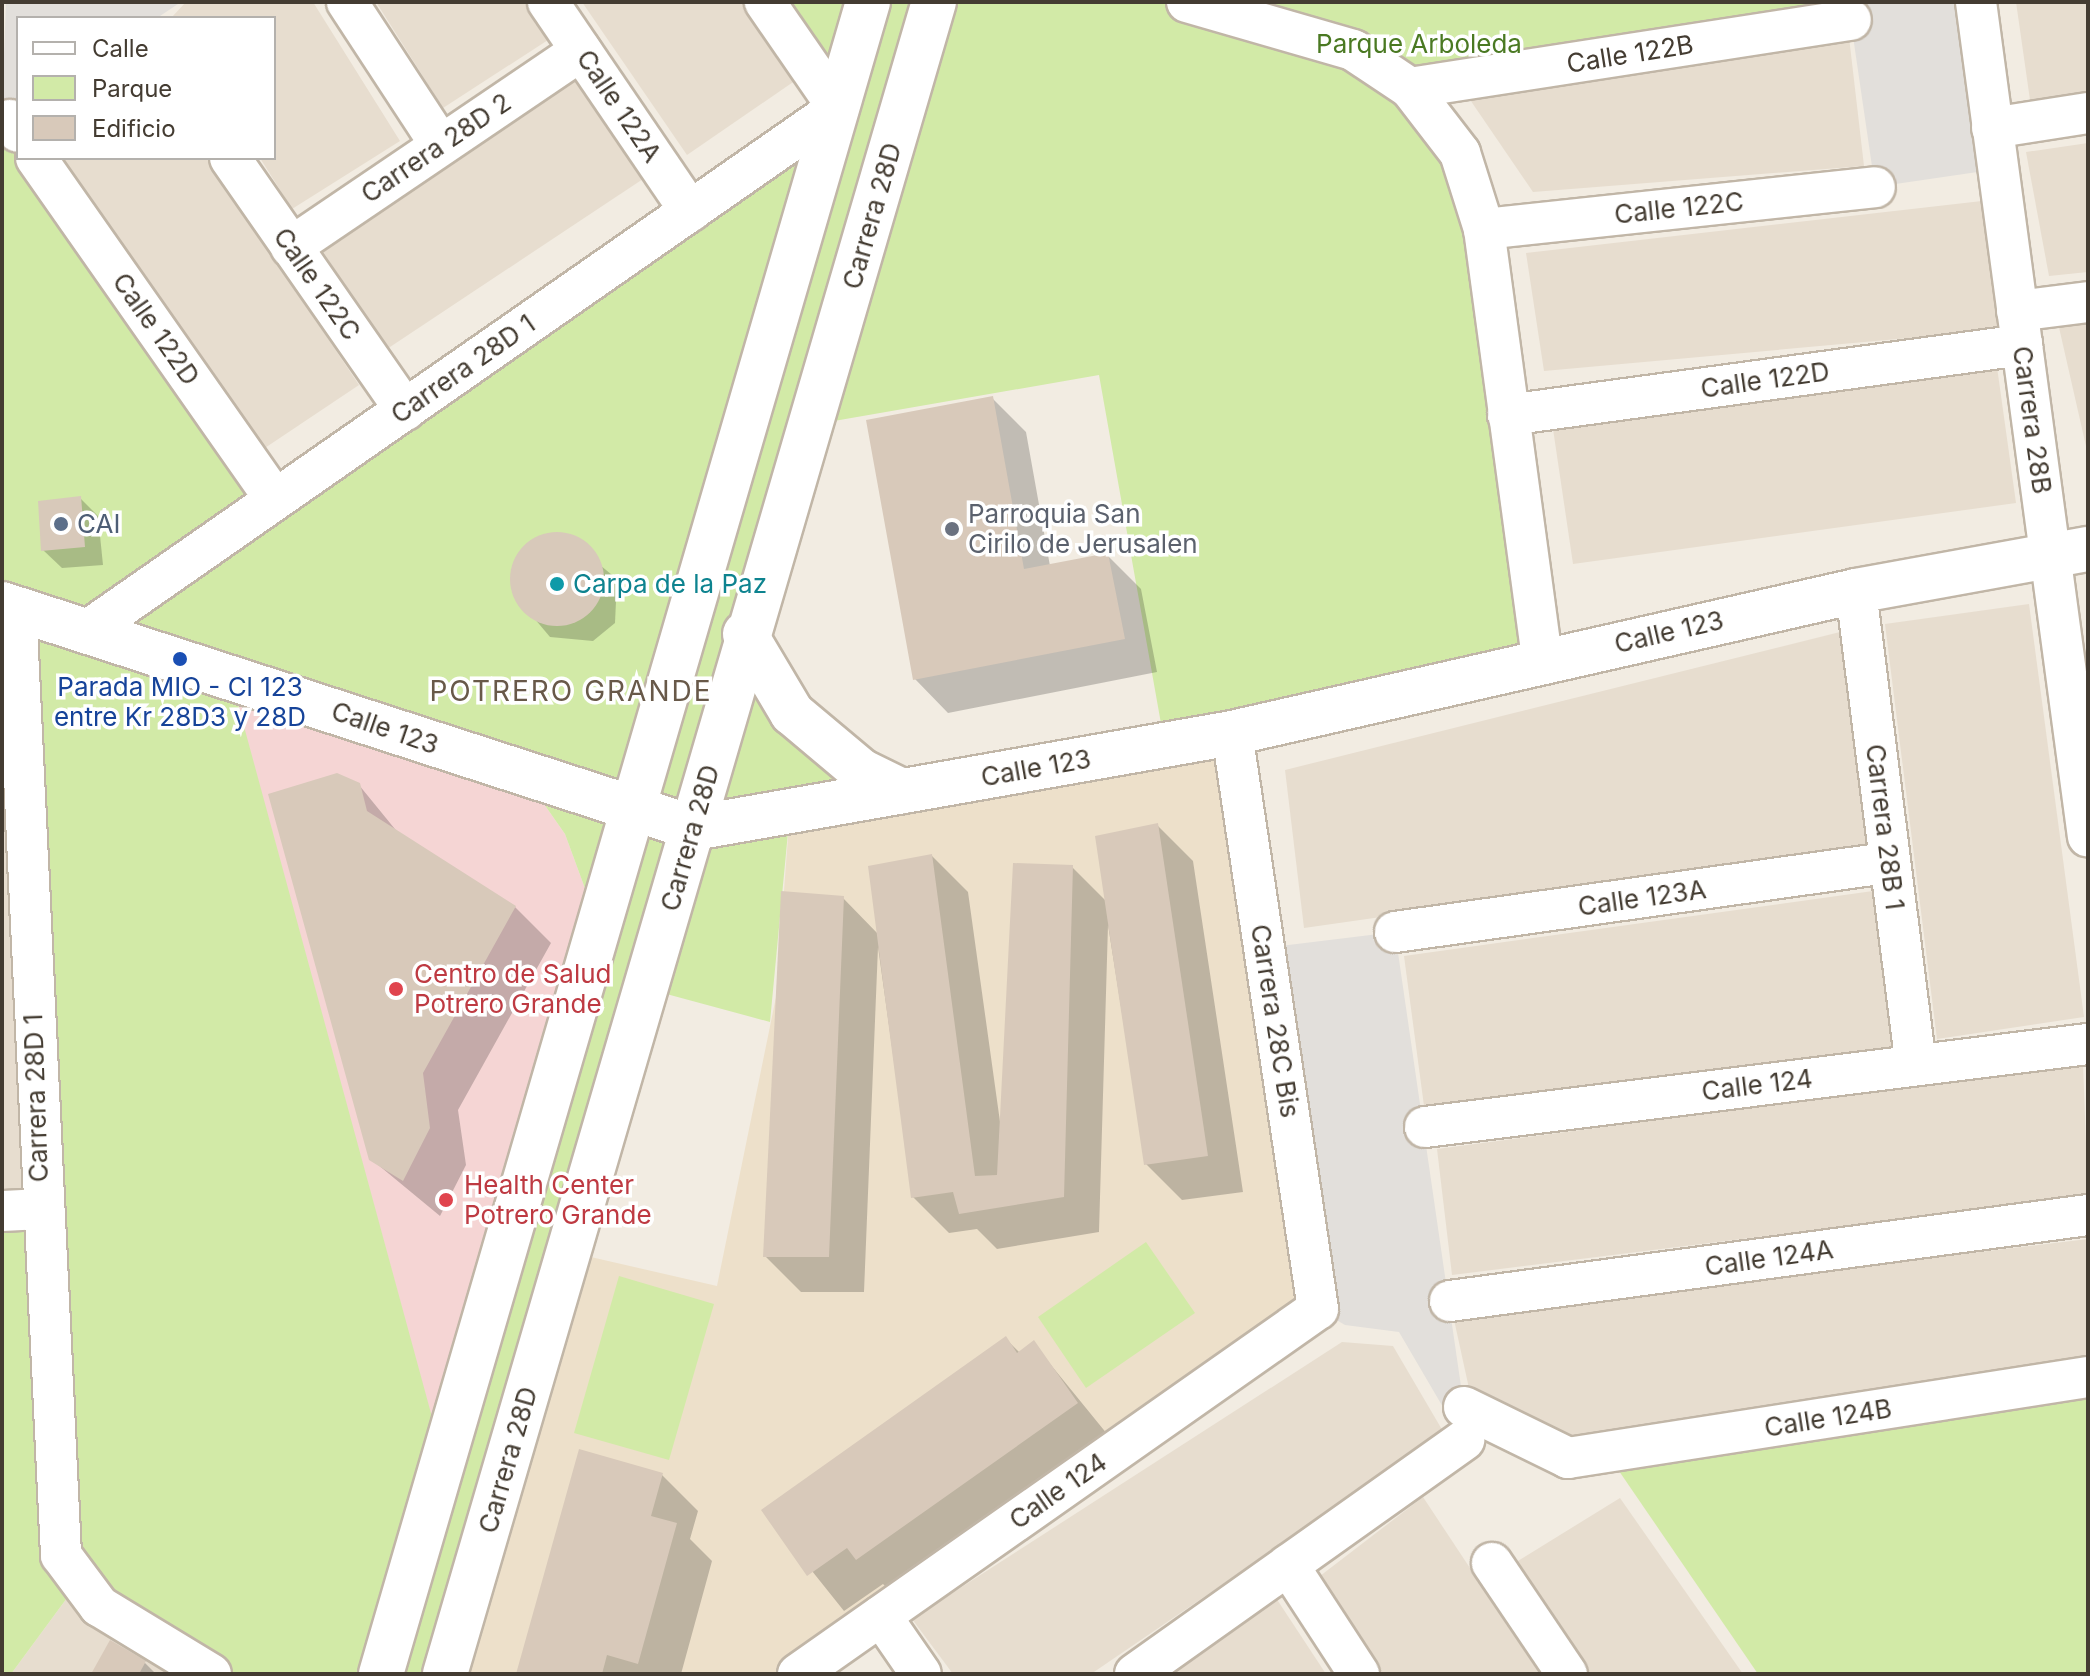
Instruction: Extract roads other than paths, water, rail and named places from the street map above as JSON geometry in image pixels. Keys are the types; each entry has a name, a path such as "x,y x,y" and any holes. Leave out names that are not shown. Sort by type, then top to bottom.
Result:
{"street":[{"path":"347,2 440,144"},
{"name":"Calle 122A","path":"548,2 690,211"},
{"path":"765,2 838,108"},
{"path":"381,1674 636,810 868,2"},
{"name":"Carrera 28D","path":"445,1674 694,828 745,634 934,2"},
{"path":"1187,2 1353,50 1410,88 1460,153 1484,229 1542,660"},
{"name":"Carrera 28B","path":"1976,2 2020,328 2069,553 2088,837"},
{"name":"Calle 122B","path":"1410,88 1851,20"},
{"name":"Carrera 28D 2","path":"291,247 581,51"},
{"name":"Carrera 28D 1","path":"88,630 838,108"},
{"path":"1992,128 2088,113"},
{"name":"Calle 122D","path":"37,160 275,499"},
{"name":"Calle 122C","path":"231,160 405,410"},
{"name":"Calle 122C","path":"1484,229 1875,187"},
{"path":"2020,328 2088,302"},
{"name":"Calle 122D","path":"1508,415 2020,328"},
{"name":"Calle 123","path":"9,606 694,828 1232,733 1856,591 2069,553"},
{"name":"Carrera 28B 1","path":"1856,591 1916,1064"},
{"name":"Carrera 28D 1","path":"9,606 21,1210 61,1555 78,1583 99,1606 211,1674"},
{"path":"745,634 792,713 861,771 902,791"},
{"name":"Carrera 28C Bis","path":"1232,733 1318,1309"},
{"name":"Calle 123A","path":"1395,932 1889,863"},
{"name":"Calle 124","path":"1425,1127 2088,1044"},
{"name":"Calle 124A","path":"1450,1301 2088,1215"},
{"name":"Calle 124","path":"798,1674 1318,1309"},
{"name":"Calle 124B","path":"1288,1565 1464,1423 1568,1458 2088,1377"},
{"path":"1492,1563 1567,1674"},
{"path":"1135,1674 1288,1565 1359,1674"},
{"path":"881,1616 921,1674"}],"place":[{"name":"CAI","path":"61,524"},
{"name":"Parroquia San Cirilo de Jerusalen","path":"952,529"},
{"name":"Carpa de la Paz","path":"557,584"},
{"name":"Parada MIO - Cl 123 entre Kr 28D3 y 28D","path":"180,659"},
{"name":"Centro de Salud Potrero Grande","path":"396,989"},
{"name":"Health Center Potrero Grande","path":"446,1200"}],"district":[{"name":"POTRERO GRANDE","path":"571,691"}],"park label":[{"name":"Parque Arboleda","path":"1419,44"}]}
